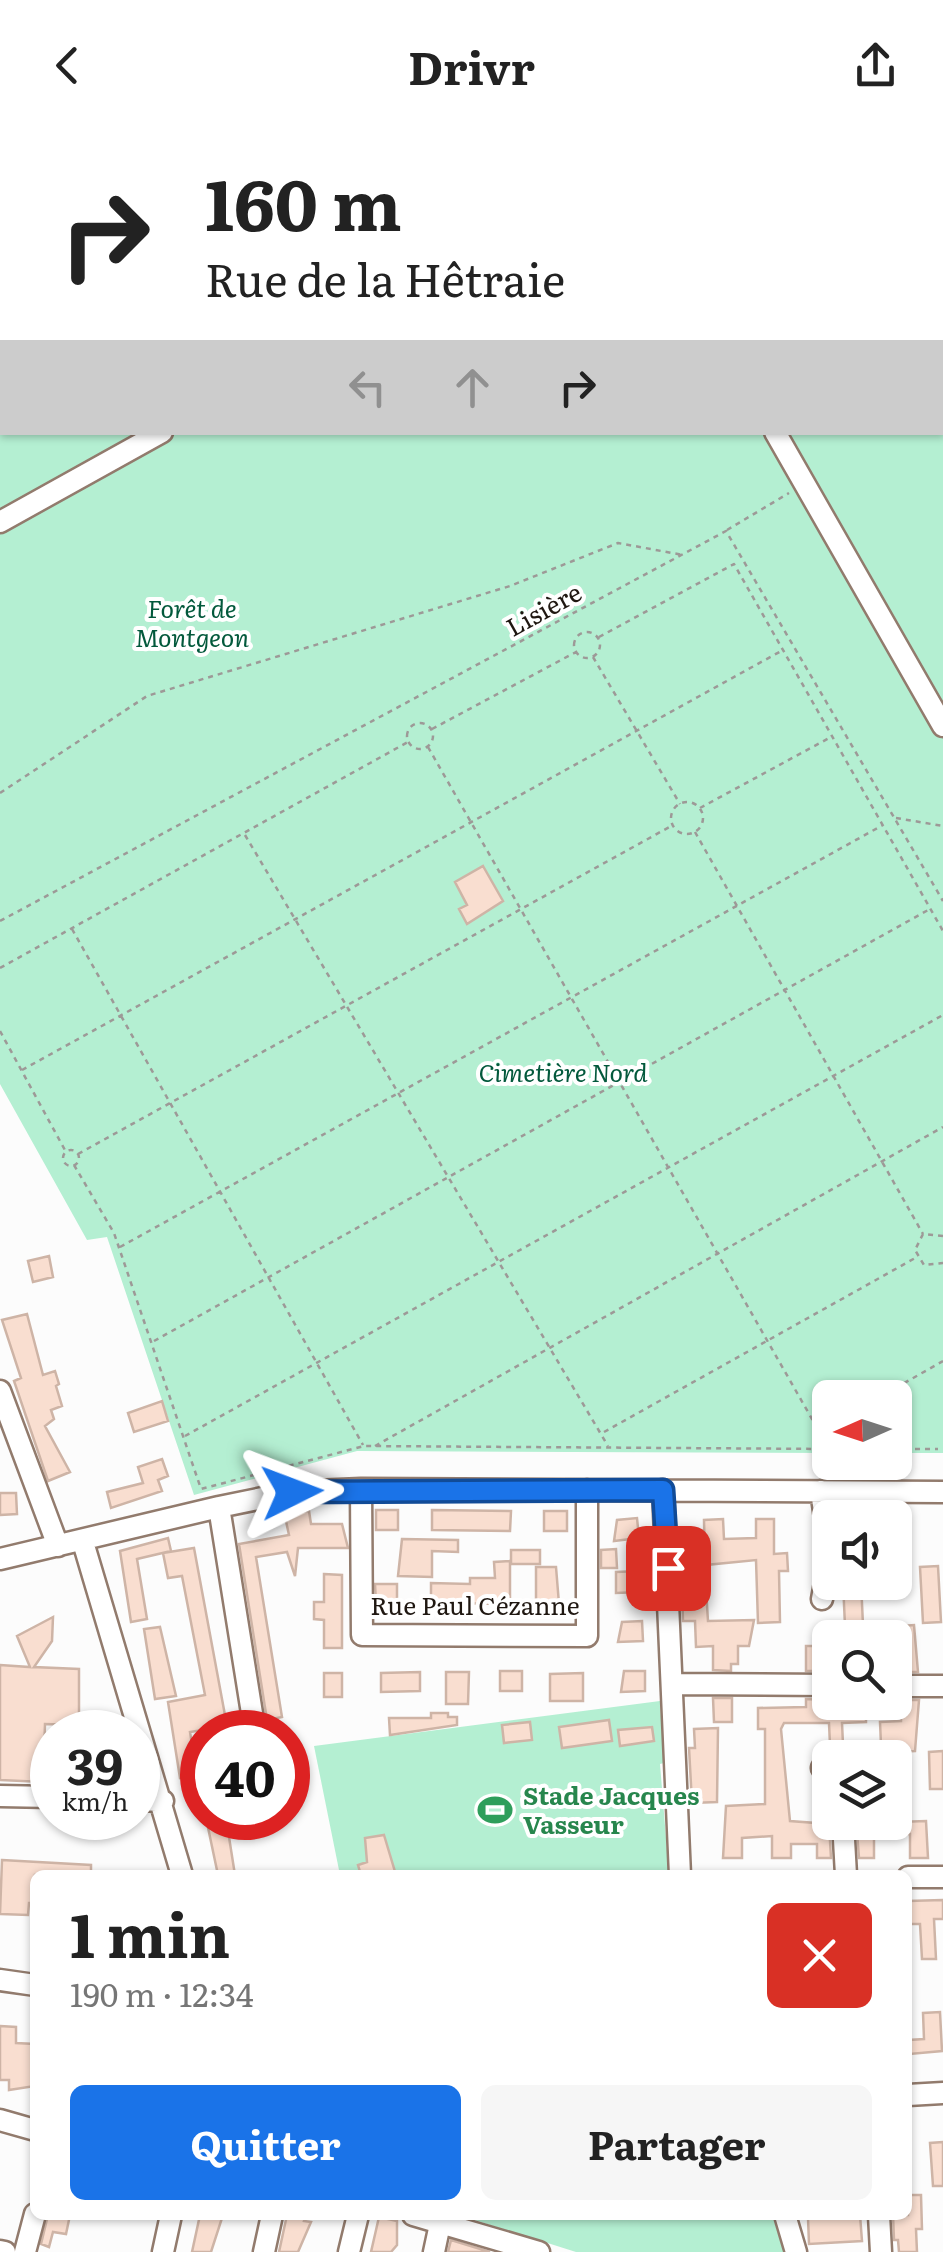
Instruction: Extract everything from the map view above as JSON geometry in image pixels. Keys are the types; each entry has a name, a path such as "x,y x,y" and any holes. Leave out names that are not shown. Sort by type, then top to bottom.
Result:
{"street":[{"path":"0,522 157,435"},
{"path":"777,435 943,726"},
{"path":"0,1391 58,1546"},
{"name":"Rue Paul Cézanne","path":"361,1489 362,1635 587,1636 587,1490"},
{"path":"663,1490 680,1870"},
{"path":"821,1491 822,1500"},
{"path":"0,1559 292,1492 943,1492"},
{"path":"219,1506 251,1710"},
{"path":"82,1542 181,1870"},
{"path":"674,1684 812,1685"},
{"path":"912,1686 943,1686"},
{"path":"0,1796 30,1797"},
{"path":"844,1840 846,1870"},
{"path":"912,1876 943,1877"},
{"path":"0,1980 30,1984"},
{"path":"912,2095 943,2093"},
{"path":"0,2120 30,2129"},
{"path":"25,2252 33,2220"},
{"path":"163,2252 170,2220"},
{"path":"264,2252 271,2220"},
{"path":"349,2252 357,2220"},
{"path":"428,2220 516,2249 539,2252"},
{"path":"786,2220 796,2252"},
{"path":"879,2220 881,2252"},
{"path":"434,2252 440,2224"}],"path":[{"name":"Lisière","path":"0,921 683,555 804,484"},
{"path":"726,531 943,901"},
{"path":"0,793 147,696 510,586 618,543 683,555"},
{"path":"598,638 734,564 943,931"},
{"path":"581,632 592,632 598,638 600,648 593,657 584,658 576,652 574,640 581,632"},
{"path":"22,1070 783,650"},
{"path":"432,729 433,740 428,748 418,750 408,742 407,732 414,724 432,729 576,652"},
{"path":"593,657 680,804 700,808 832,736"},
{"path":"0,968 408,742"},
{"path":"428,748 812,1421"},
{"path":"680,804 672,812 673,825 682,833 694,832 703,820 700,808"},
{"path":"894,818 943,826"},
{"path":"66,1152 78,1154 673,825"},
{"path":"119,1248 883,825"},
{"path":"694,832 923,1234"},
{"path":"245,835 609,1447"},
{"path":"151,1342 930,908"},
{"path":"72,929 364,1446"},
{"path":"184,1437 943,1014"},
{"path":"0,1030 66,1152 63,1160 74,1165 119,1248 201,1489 364,1446 812,1448"},
{"path":"374,1446 943,1126"},
{"path":"74,1165 78,1154"},
{"path":"923,1234 943,1236"},
{"path":"923,1234 916,1245 917,1257 928,1266 942,1265"},
{"path":"601,1434 917,1257"},
{"path":"910,1380 943,1361"},
{"path":"912,1449 938,1449"}],"green space":[{"name":"Cimetière Nord","path":"0,435 943,435 943,1453 912,1453 912,1380 812,1380 812,1453 357,1451 194,1495 107,1237 87,1240 0,1084"},
{"name":"Stade Jacques Vasseur","path":"660,1701 664,1763 660,1764 669,1870 339,1870 314,1746"},
{"path":"475,2220 774,2220 784,2252 576,2252"}],"building":[{"path":"483,866 503,901 467,924 459,909 467,905 455,882"},
{"path":"49,1256 53,1277 33,1282 28,1261"},
{"path":"27,1314 43,1375 55,1371 62,1406 51,1410 54,1419 45,1426 70,1472 48,1481 14,1381 21,1378 2,1320"},
{"path":"162,1401 168,1421 134,1432 128,1413"},
{"path":"162,1459 168,1476 158,1480 162,1491 111,1508 107,1492 143,1483 138,1467"},
{"path":"0,1493 16,1493 17,1514 0,1515"},
{"path":"376,1510 398,1510 398,1530 376,1530"},
{"path":"432,1510 511,1511 510,1531 432,1530"},
{"path":"309,1511 311,1524 342,1524 348,1548 298,1548 295,1576 287,1552 256,1557 281,1710 265,1710 239,1544 289,1535 284,1512"},
{"path":"544,1511 567,1511 567,1531 544,1531"},
{"path":"637,1518 639,1538 614,1541 617,1520"},
{"path":"723,1519 724,1539 756,1538 756,1519 774,1519 774,1554 787,1553 788,1571 779,1571 780,1622 758,1623 756,1560 705,1565 704,1520"},
{"path":"168,1538 171,1551 137,1559 147,1619 131,1622 120,1551"},
{"path":"402,1539 458,1540 458,1552 432,1551 432,1577 398,1576"},
{"path":"194,1548 224,1710 180,1710 180,1778 168,1702 205,1695 182,1576 168,1578 163,1553"},
{"path":"616,1549 617,1568 601,1568 601,1550"},
{"path":"511,1550 540,1550 540,1564 511,1564"},
{"path":"681,1556 704,1556 708,1621 754,1620 749,1646 738,1646 738,1664 731,1664 731,1671 713,1670 713,1646 696,1647 695,1621 683,1621"},
{"path":"510,1561 510,1604 431,1603 431,1583 470,1584 470,1578 495,1578 494,1562"},
{"path":"938,1566 941,1622 923,1623 920,1567"},
{"path":"536,1567 556,1567 559,1604 536,1604"},
{"path":"640,1571 641,1592 616,1593 616,1572"},
{"path":"324,1574 342,1575 342,1648 324,1648 324,1620 314,1619 314,1602 324,1602"},
{"path":"375,1584 397,1584 397,1603 376,1603"},
{"path":"844,1600 862,1600 863,1620 845,1620"},
{"path":"53,1617 52,1641 34,1667 79,1669 79,1710 30,1710 30,1781 0,1780 0,1665 30,1667 17,1636"},
{"path":"642,1621 643,1641 618,1642 622,1622"},
{"path":"914,1625 918,1672 912,1672"},
{"path":"160,1627 176,1696 155,1699 144,1629"},
{"path":"806,1646 812,1646 812,1671 806,1671"},
{"path":"500,1671 522,1671 522,1691 500,1691"},
{"path":"624,1671 645,1671 645,1691 621,1692"},
{"path":"420,1672 420,1691 381,1692 381,1673"},
{"path":"446,1672 469,1672 468,1704 446,1704"},
{"path":"324,1673 342,1673 342,1697 324,1697"},
{"path":"583,1673 583,1701 550,1701 550,1674"},
{"path":"713,1698 732,1698 732,1722 714,1722"},
{"path":"806,1699 812,1699 812,1720 866,1720 842,1723 843,1740 830,1740 829,1723 784,1723 781,1729 790,1821 812,1823 812,1840 830,1840 831,1858 817,1858 817,1844 791,1844 791,1858 772,1858 772,1836 742,1838 742,1858 723,1858 726,1806 765,1804 765,1729 758,1729 758,1708 806,1707"},
{"path":"912,1700 919,1700 915,1751 912,1740 881,1740 880,1722 912,1720"},
{"path":"431,1713 457,1717 457,1725 390,1735 389,1718 431,1718"},
{"path":"609,1720 612,1741 562,1748 559,1727"},
{"path":"530,1722 532,1740 504,1743 502,1725"},
{"path":"652,1727 654,1741 620,1746 618,1730"},
{"path":"718,1728 717,1802 692,1803 689,1748 695,1748 694,1729"},
{"path":"943,1751 943,1789 930,1789 929,1752"},
{"path":"926,1821 928,1858 910,1858 912,1822"},
{"path":"384,1835 394,1870 360,1870 358,1865 367,1862 365,1838"},
{"path":"211,1840 229,1840 234,1870 217,1870"},
{"path":"858,1840 874,1840 874,1858 859,1858"},
{"path":"2,1860 91,1865 91,1870 30,1870 28,1915 0,1914"},
{"path":"943,1900 943,1919 934,1919 936,1959 922,1959 920,1924 912,1924 912,1901"},
{"path":"940,2012 942,2051 912,2054 912,2040 924,2039 923,2013"},
{"path":"0,2026 16,2027 16,2043 30,2044 30,2087 9,2090 9,2080 0,2080"},
{"path":"943,2142 943,2186 933,2186 930,2143"},
{"path":"912,2195 921,2195 922,2229 916,2229 917,2252 899,2252 898,2240 894,2240 893,2220 912,2220"},
{"path":"47,2220 69,2220 66,2234 53,2232 49,2247 41,2244"},
{"path":"199,2220 221,2220 211,2252 192,2252"},
{"path":"286,2220 311,2222 298,2252 279,2252"},
{"path":"378,2220 397,2221 397,2245 391,2252 371,2252"},
{"path":"808,2220 860,2220 862,2241 809,2244"},
{"path":"451,2240 490,2252 448,2252"}],"place":[{"name":"Stade Jacques Vasseur","path":"495,1810"}],"route":[{"path":"292,1492 663,1490 668,1568"}],"park label":[{"name":"Forêt de Montgeon","path":"192,624"}]}
